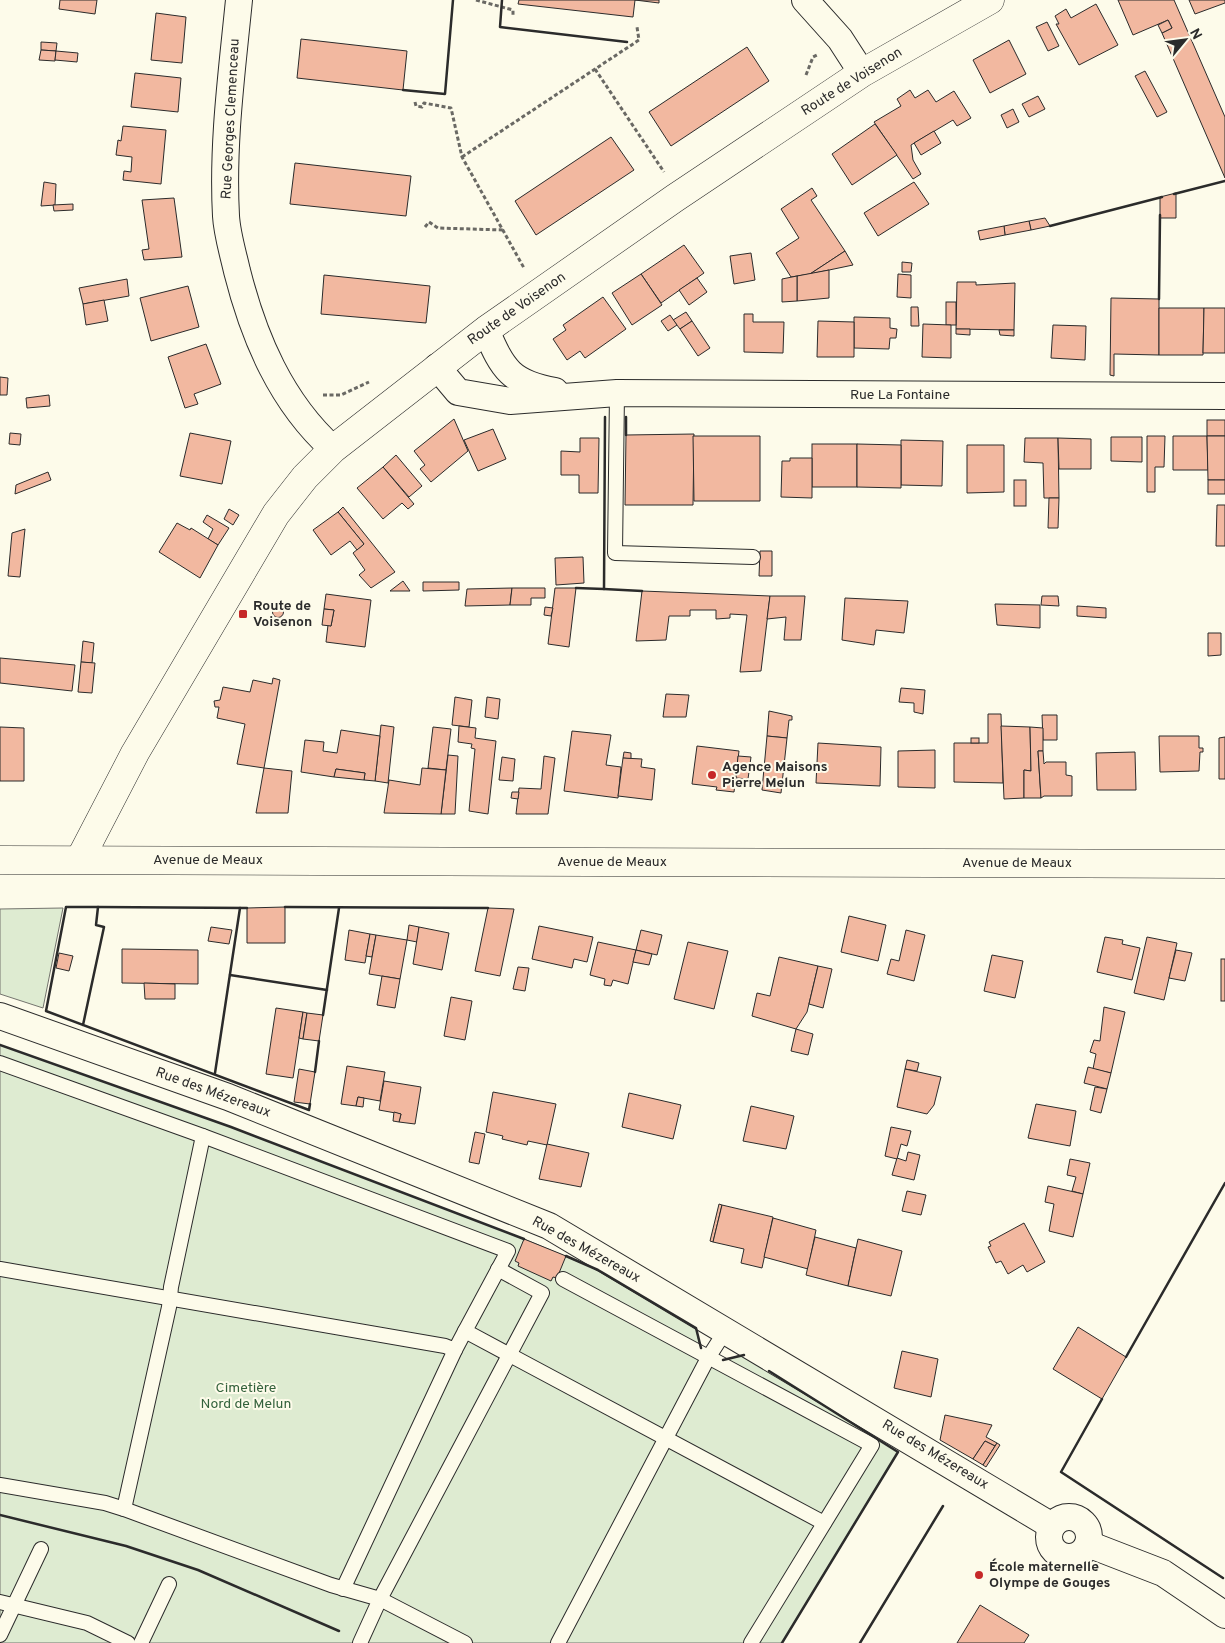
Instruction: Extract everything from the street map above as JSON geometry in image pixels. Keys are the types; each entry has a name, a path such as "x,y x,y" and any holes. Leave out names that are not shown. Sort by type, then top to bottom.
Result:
{"street":[{"name":"Rue Georges Clemenceau","path":"239,0 225,176 226,218 244,296 257,338 287,396 333,448"},
{"path":"804,0 840,40 862,73"},
{"name":"Route de Voisenon","path":"80,859 135,753 276,514 305,477 333,448 486,330 675,198 862,73 990,0"},
{"name":"Rue La Fontaine","path":"486,330 501,361 512,376 532,387 575,396"},
{"name":"Rue La Fontaine","path":"437,367 458,392 510,401 617,393 1225,396"},
{"name":"Avenue de Meaux","path":"0,860 1225,864"},
{"name":"Rue des Mézereaux","path":"0,1016 228,1097 549,1226 1052,1526 1059,1519 1065,1517 1078,1518 1087,1529 1088,1544 1163,1573 1225,1615"}],"lane":[{"path":"617,393 615,553 754,556"},
{"path":"0,1063 203,1136 508,1251 455,1350 343,1588"},
{"path":"124,1509 203,1136"},
{"path":"0,1269 445,1346 455,1350"},
{"path":"360,1643 380,1599 542,1292 498,1269"},
{"path":"563,1279 872,1445 751,1643"},
{"path":"558,1643 708,1358 726,1330"},
{"path":"465,1331 824,1524"},
{"path":"0,1485 106,1503 124,1509 343,1588 380,1599 465,1643"},
{"path":"0,1636 41,1549"},
{"path":"141,1643 168,1584"},
{"path":"0,1602 87,1622 128,1643"}],"path":[{"path":"476,0 513,10 514,16"},
{"path":"462,157 639,40 637,27"},
{"path":"595,69 665,173"},
{"path":"415,102 416,106 422,107 424,103 451,108 462,157 524,268 523,272"},
{"path":"426,227 428,222 438,228 503,230"},
{"path":"287,396 306,385 322,395 341,395 370,381"}],"green space":[{"path":"63,908 43,1008 0,994 0,909"},
{"name":"Cimetière Nord de Melun","path":"0,1045 231,1127 524,1239 598,1270 696,1328 700,1347 725,1361 742,1354 898,1452 782,1643 0,1643"}],"building":[{"path":"60,0 97,0 95,14 59,9"},
{"path":"519,0 635,0 633,17 518,4"},
{"path":"635,0 659,0 659,3"},
{"path":"1118,0 1174,0 1225,117 1225,178 1162,33 1172,28 1168,20 1133,35"},
{"path":"1189,0 1225,0 1225,3 1195,14"},
{"path":"1096,4 1118,45 1079,65 1056,24 1059,24 1055,16 1066,9 1071,18"},
{"path":"156,13 186,17 182,63 151,60"},
{"path":"1168,20 1172,28 1162,33 1158,25"},
{"path":"1047,22 1059,46 1048,51 1036,27"},
{"path":"301,39 407,51 403,90 297,78"},
{"path":"1009,40 1026,74 990,93 973,60"},
{"path":"41,42 57,43 56,51 41,50"},
{"path":"747,47 769,81 671,146 649,112"},
{"path":"41,50 56,51 55,61 39,60"},
{"path":"56,51 78,53 77,62 55,60"},
{"path":"1145,71 1167,112 1157,117 1135,76"},
{"path":"135,73 181,78 178,112 131,107"},
{"path":"910,90 915,98 928,90 936,102 954,91 971,118 957,126 953,120 911,145 913,160 921,174 913,179 874,122 901,106 897,99"},
{"path":"1038,96 1045,109 1029,117 1022,104"},
{"path":"1013,109 1019,122 1007,128 1001,115"},
{"path":"875,124 897,155 852,185 832,154"},
{"path":"123,126 166,130 161,184 123,180 124,171 131,172 132,157 116,155 118,140 121,141"},
{"path":"934,131 941,143 921,155 914,143"},
{"path":"611,137 634,170 536,235 515,201"},
{"path":"295,163 411,176 406,216 290,204"},
{"path":"44,182 56,184 55,205 41,206"},
{"path":"914,182 929,204 878,236 864,213"},
{"path":"812,188 817,196 811,200 845,251 810,274 791,277 776,253 799,238 781,209"},
{"path":"1176,193 1176,218 1160,218 1160,197"},
{"path":"174,198 182,257 144,260 142,250 149,249 142,200"},
{"path":"73,204 73,210 54,211 53,205"},
{"path":"1045,218 1050,226 1031,230 1029,221"},
{"path":"1029,221 1031,230 1005,235 1004,226"},
{"path":"1004,226 1005,235 980,240 978,231"},
{"path":"684,245 704,273 661,303 641,274"},
{"path":"845,251 853,265 810,274"},
{"path":"751,253 755,280 734,284 730,256"},
{"path":"902,262 912,263 911,272 902,272"},
{"path":"829,270 829,298 797,301 797,276"},
{"path":"641,274 662,305 632,325 612,293"},
{"path":"898,274 911,275 911,298 897,297"},
{"path":"324,275 430,286 426,323 321,314"},
{"path":"797,276 797,301 782,302 782,279"},
{"path":"697,278 707,292 689,305 679,290"},
{"path":"127,279 129,296 83,304 79,288"},
{"path":"957,282 976,282 976,285 1015,283 1014,330 956,329"},
{"path":"188,286 199,327 151,341 140,298"},
{"path":"603,297 626,329 585,358 580,351 567,360 553,339 566,330 563,325"},
{"path":"1111,298 1159,299 1159,355 1114,354 1114,376 1110,375"},
{"path":"104,300 108,321 86,325 83,304"},
{"path":"946,302 956,302 956,325 946,325"},
{"path":"911,307 918,307 919,326 911,326"},
{"path":"1159,308 1204,308 1203,355 1159,355"},
{"path":"1204,308 1225,308 1225,353 1203,353"},
{"path":"686,312 692,321 680,329 673,320"},
{"path":"744,314 753,314 753,322 784,322 783,353 744,352"},
{"path":"670,315 677,325 668,331 661,321"},
{"path":"854,317 890,318 890,328 897,329 896,338 890,338 889,349 854,348"},
{"path":"692,321 710,348 698,356 680,329"},
{"path":"818,321 854,322 854,357 817,357"},
{"path":"923,324 951,325 951,358 922,357"},
{"path":"1053,325 1086,326 1085,360 1051,358"},
{"path":"956,329 970,329 970,335 956,334"},
{"path":"999,330 1014,330 1014,336 1000,335"},
{"path":"206,344 221,384 194,394 198,404 185,408 168,357"},
{"path":"0,377 8,378 7,395 0,395"},
{"path":"49,395 50,406 27,408 26,398"},
{"path":"454,419 468,451 431,482 420,469 425,465 414,451"},
{"path":"1207,420 1225,420 1225,436 1207,436"},
{"path":"493,429 506,459 478,471 464,440"},
{"path":"10,433 21,434 20,445 9,444"},
{"path":"190,433 231,441 222,484 180,476"},
{"path":"694,434 693,505 625,505 626,435"},
{"path":"693,436 760,436 760,501 694,501"},
{"path":"1147,436 1165,436 1164,467 1155,467 1155,492 1147,492"},
{"path":"1173,436 1207,436 1208,470 1173,470"},
{"path":"1207,436 1225,436 1225,480 1208,480"},
{"path":"1111,437 1142,437 1142,462 1111,461"},
{"path":"580,438 599,438 598,493 579,493 579,475 561,475 561,451 580,452"},
{"path":"1025,438 1058,438 1059,498 1044,498 1043,463 1024,462"},
{"path":"1058,438 1091,439 1091,469 1059,469"},
{"path":"901,440 943,441 942,486 901,485"},
{"path":"812,444 857,444 857,487 812,487"},
{"path":"857,444 901,445 901,488 857,487"},
{"path":"967,445 1004,445 1004,492 967,493"},
{"path":"396,455 422,486 409,497 383,467"},
{"path":"790,458 812,458 812,498 781,497 782,461 790,461"},
{"path":"383,467 414,504 408,509 402,503 383,519 357,488"},
{"path":"48,472 51,480 15,494 16,485"},
{"path":"1014,480 1026,480 1026,506 1014,506"},
{"path":"1208,480 1225,480 1225,494 1208,494"},
{"path":"1049,498 1059,498 1058,528 1048,528"},
{"path":"1217,505 1225,505 1225,546 1216,546"},
{"path":"343,507 395,572 371,588 359,575 365,570 353,553 364,544 338,512"},
{"path":"229,509 239,515 233,525 224,519"},
{"path":"338,512 364,544 357,550 350,541 331,555 313,530"},
{"path":"207,515 229,528 218,545 208,539 213,529 203,522"},
{"path":"177,523 190,530 191,528 218,545 200,578 159,552"},
{"path":"25,529 20,577 8,576 12,533"},
{"path":"760,551 772,551 772,576 759,576"},
{"path":"583,557 584,583 556,585 555,558"},
{"path":"403,581 410,591 390,591"},
{"path":"423,582 459,582 459,590 423,591"},
{"path":"512,588 510,605 465,606 467,589"},
{"path":"512,588 545,588 545,598 531,598 531,605 510,605"},
{"path":"555,588 576,588 569,647 548,644"},
{"path":"642,591 770,596 761,671 740,672 747,615 730,614 730,618 716,619 716,610 690,610 690,616 669,616 666,640 636,641"},
{"path":"326,594 371,600 365,647 326,642 328,625 331,626 334,610 324,609"},
{"path":"770,596 805,596 801,640 784,640 786,617 767,619"},
{"path":"1042,596 1058,596 1059,606 1041,605"},
{"path":"845,598 908,601 904,633 876,630 874,645 842,640"},
{"path":"995,604 1040,605 1040,628 997,625"},
{"path":"278,606 284,612 278,618 272,612"},
{"path":"1077,606 1106,608 1106,618 1077,616"},
{"path":"545,607 553,608 551,616 544,615"},
{"path":"324,609 334,610 331,626 322,625"},
{"path":"1208,633 1221,633 1221,655 1208,656"},
{"path":"83,641 94,643 92,663 81,662"},
{"path":"0,658 75,665 72,691 0,683"},
{"path":"81,662 95,663 92,693 78,692"},
{"path":"273,678 280,680 264,768 237,764 245,724 217,718 219,707 215,707 214,701 220,700 223,687 250,692 253,680 272,684"},
{"path":"901,688 925,690 923,714 914,712 914,703 899,702"},
{"path":"666,694 689,695 686,717 663,717"},
{"path":"455,697 472,700 469,727 452,725"},
{"path":"487,697 500,699 498,719 485,717"},
{"path":"769,711 792,716 792,720 789,720 787,738 767,736"},
{"path":"988,714 1001,714 1003,783 954,782 954,743 988,743"},
{"path":"1042,715 1057,715 1057,740 1043,740"},
{"path":"381,725 394,727 388,783 375,781"},
{"path":"459,726 476,728 475,738 496,741 488,814 469,811 475,749 471,748 472,744 458,742"},
{"path":"1001,726 1030,727 1031,771 1024,770 1024,798 1004,799"},
{"path":"0,727 24,728 24,781 0,781"},
{"path":"433,727 451,729 446,770 428,768"},
{"path":"1030,727 1043,728 1043,751 1038,751 1041,798 1024,798 1024,770 1031,771"},
{"path":"341,730 380,736 375,781 364,780 365,773 336,769 334,777 301,772 305,740 324,742 323,751 337,753"},
{"path":"572,731 611,735 606,765 621,767 618,798 564,791"},
{"path":"767,736 787,738 781,793 762,790"},
{"path":"1159,736 1199,736 1199,748 1203,748 1203,752 1200,752 1199,771 1160,772"},
{"path":"1225,737 1225,779 1219,779 1219,738"},
{"path":"971,738 979,738 979,743 971,743"},
{"path":"818,743 881,747 880,786 816,783"},
{"path":"697,746 739,751 734,792 716,790 717,787 692,784"},
{"path":"935,750 935,788 898,787 898,751"},
{"path":"1038,751 1043,751 1044,764 1046,762 1066,762 1066,775 1072,776 1072,796 1044,796 1041,798"},
{"path":"624,752 631,753 631,759 623,758"},
{"path":"1135,752 1136,790 1097,790 1096,753"},
{"path":"448,755 458,756 455,814 441,814"},
{"path":"544,756 555,758 548,814 516,814 519,788 541,789"},
{"path":"738,756 751,757 748,779 736,778"},
{"path":"502,757 515,759 513,781 499,780"},
{"path":"623,758 642,759 641,767 655,769 652,800 618,796"},
{"path":"264,768 292,771 288,813 256,813"},
{"path":"422,768 446,770 441,814 384,813 389,780 420,785"},
{"path":"336,769 365,773 364,780 334,777"},
{"path":"512,792 519,792 518,799 511,798"},
{"path":"285,907 285,943 247,943 247,908"},
{"path":"488,908 514,909 500,976 475,971"},
{"path":"849,916 886,925 878,961 841,952"},
{"path":"409,925 419,927 417,942 407,940"},
{"path":"539,926 593,937 587,962 574,959 572,968 532,959"},
{"path":"211,927 232,930 229,944 208,941"},
{"path":"419,927 449,933 442,970 413,964"},
{"path":"349,930 370,934 365,963 345,960"},
{"path":"641,930 662,935 657,955 636,950"},
{"path":"906,930 925,935 914,981 887,974 891,959 899,961"},
{"path":"370,934 376,935 372,957 366,956"},
{"path":"376,935 407,940 400,979 369,974"},
{"path":"1105,937 1123,940 1122,944 1140,948 1132,980 1097,972"},
{"path":"1147,937 1177,943 1164,1000 1134,993"},
{"path":"598,942 636,950 628,984 613,980 611,986 604,985 605,979 590,975"},
{"path":"688,942 728,951 714,1009 674,999"},
{"path":"122,949 198,950 198,984 122,983"},
{"path":"636,950 652,954 649,965 633,962"},
{"path":"1176,950 1192,953 1185,981 1169,978"},
{"path":"59,953 73,956 69,971 56,968"},
{"path":"992,955 1023,961 1015,998 984,991"},
{"path":"779,957 818,966 807,1012 796,1029 752,1016 757,993 770,996"},
{"path":"1221,959 1225,959 1225,1001 1221,1001"},
{"path":"818,966 832,969 823,1008 809,1004"},
{"path":"518,967 529,968 525,991 513,989"},
{"path":"382,976 400,979 395,1008 377,1005"},
{"path":"144,983 175,984 175,999 145,999"},
{"path":"451,997 472,1001 465,1040 444,1036"},
{"path":"1104,1007 1125,1012 1111,1073 1093,1069 1096,1054 1090,1052 1094,1040 1100,1041"},
{"path":"276,1008 303,1012 293,1078 266,1074"},
{"path":"303,1012 307,1013 303,1039 299,1038"},
{"path":"307,1013 323,1015 319,1041 303,1039"},
{"path":"796,1029 813,1034 808,1055 791,1051"},
{"path":"907,1060 919,1063 917,1071 905,1069"},
{"path":"347,1066 385,1072 380,1101 358,1097 356,1106 341,1104"},
{"path":"1088,1067 1111,1073 1107,1089 1084,1083"},
{"path":"299,1069 315,1072 310,1104 294,1102"},
{"path":"905,1069 941,1077 934,1105 927,1114 897,1107"},
{"path":"384,1081 421,1087 415,1124 399,1122 401,1114 379,1110"},
{"path":"1095,1087 1107,1089 1101,1113 1090,1110"},
{"path":"493,1092 556,1104 547,1145 528,1141 527,1145 502,1139 503,1136 486,1132"},
{"path":"629,1093 681,1105 673,1139 622,1127"},
{"path":"358,1097 364,1098 363,1107 356,1106"},
{"path":"1036,1104 1076,1111 1070,1146 1028,1138"},
{"path":"751,1106 794,1116 786,1149 743,1141"},
{"path":"394,1112 401,1114 399,1122 393,1121"},
{"path":"891,1127 911,1131 907,1146 901,1144 897,1159 885,1156"},
{"path":"475,1132 485,1134 479,1164 469,1162"},
{"path":"547,1144 589,1153 581,1187 539,1179"},
{"path":"908,1152 920,1155 914,1180 892,1175 897,1158 906,1161"},
{"path":"1070,1159 1090,1163 1083,1194 1072,1191 1076,1177 1067,1175"},
{"path":"1048,1186 1083,1194 1073,1237 1049,1231 1054,1204 1045,1202"},
{"path":"907,1191 926,1195 921,1215 902,1211"},
{"path":"719,1204 722,1205 713,1242 710,1241"},
{"path":"722,1205 773,1217 762,1268 741,1263 744,1249 713,1242"},
{"path":"773,1218 816,1230 808,1269 764,1257"},
{"path":"1024,1223 1045,1262 1027,1272 1023,1265 1008,1274 1001,1261 996,1263 988,1247 991,1246 989,1242"},
{"path":"815,1237 856,1248 848,1286 806,1275"},
{"path":"524,1239 566,1256 557,1278 553,1277 551,1281 518,1266 519,1263 515,1261"},
{"path":"858,1239 902,1251 891,1296 848,1286"},
{"path":"1078,1327 1126,1357 1102,1399 1053,1369"},
{"path":"902,1351 938,1359 931,1397 894,1388"},
{"path":"945,1415 992,1425 986,1437 997,1443 995,1446 985,1441 973,1459 940,1440"},
{"path":"985,1441 995,1446 983,1465 973,1459"},
{"path":"997,1443 1000,1445 986,1467 983,1465"},
{"path":"980,1605 1029,1635 1024,1643 957,1643"}],"wall":[{"path":"403,90 445,94 453,0"},
{"path":"502,0 500,27 627,42"},
{"path":"1174,194 1225,181"},
{"path":"1050,226 1162,197"},
{"path":"1159,299 1160,215"},
{"path":"576,588 604,589 605,417"},
{"path":"626,417 626,435"},
{"path":"604,589 642,591"},
{"path":"83,1025 104,927 96,925 98,907 66,907 46,1011 309,1110 310,1104"},
{"path":"98,907 247,908"},
{"path":"285,907 488,908"},
{"path":"215,1073 240,908"},
{"path":"323,1015 339,908"},
{"path":"230,975 327,990"},
{"path":"315,1072 319,1041"},
{"path":"0,1045 231,1127 524,1239"},
{"path":"1126,1357 1225,1183"},
{"path":"566,1256 598,1270 696,1328 701,1348"},
{"path":"723,1360 744,1355"},
{"path":"769,1371 898,1452 782,1643"},
{"path":"1102,1399 1061,1472 1223,1578"},
{"path":"860,1643 943,1506"},
{"path":"0,1515 126,1546 198,1570 339,1631"}],"place":[{"name":"Route de Voisenon","path":"243,614"},
{"name":"Agence Maisons Pierre Melun","path":"712,775"},
{"name":"École maternelle Olympe de Gouges","path":"979,1575"}]}
